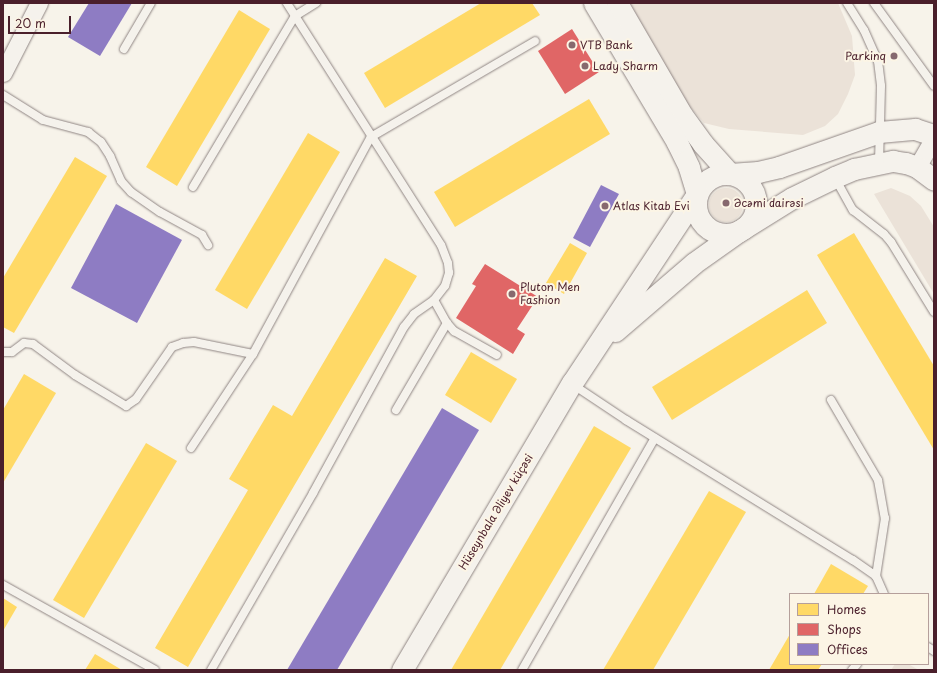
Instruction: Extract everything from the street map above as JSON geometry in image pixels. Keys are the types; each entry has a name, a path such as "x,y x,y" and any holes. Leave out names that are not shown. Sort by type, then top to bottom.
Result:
{"street":[{"path":"3,73 39,3"},
{"path":"594,3 677,142 689,167 697,194 697,214 706,226 719,234 729,234 739,231 792,198 854,169 893,161 906,162 917,167 934,180"},
{"path":"590,354 656,294 694,263 747,226 753,218 756,209 756,199 747,182 739,176 730,174 700,141 682,115 617,3"},
{"path":"590,354 707,180 722,174 758,172 779,168 879,132 915,129 934,136 917,167"},
{"name":"Hüseynbala Əliyev küçəsi","path":"402,670 590,354"}],"lane":[{"path":"124,49 151,3"},
{"path":"211,670 313,493 404,327 414,314 434,300 445,286 449,273 448,264 441,245 287,3"},
{"path":"193,187 295,16 316,3"},
{"path":"847,3 864,30 878,61 881,86 879,163"},
{"path":"874,3 934,86"},
{"path":"191,448 253,354 371,137 535,41"},
{"path":"3,95 43,120 88,132 100,142 110,156 122,181 132,192 160,212 202,235 208,245"},
{"path":"835,177 853,210 884,234 894,246 934,312"},
{"path":"434,300 447,324 454,331 497,355"},
{"path":"396,410 447,324"},
{"path":"3,352 12,352 24,343 33,344 75,374 126,406 136,399 172,347 182,343 194,342 253,354"},
{"path":"572,383 655,438 853,560 876,576 884,593"},
{"path":"831,400 878,480 885,518 876,576"},
{"path":"522,670 655,438"},
{"path":"3,585 155,670"}],"shaded area":[{"path":"630,3 838,3 852,36 855,75 838,114 825,126 803,135 729,129 704,123 683,99"},
{"name":"Əcəmi dairəsi","path":"723,188 729,188 738,193 742,199 742,211 738,217 729,222 723,222 714,217 709,208 709,202 714,193"},
{"path":"891,188 910,196 921,206 934,227 934,294 874,194"},
{"path":"894,665 910,665 919,670 891,670"}],"building: Homes":[{"path":"481,3 532,3 540,15 385,108 364,73"},
{"path":"239,10 270,29 177,186 146,167"},
{"path":"589,99 610,134 455,227 434,192"},
{"path":"308,133 340,152 247,309 215,290"},
{"path":"75,157 107,176 14,333 3,327 3,278"},
{"path":"854,233 934,366 934,450 817,255"},
{"path":"570,243 587,253 564,294 546,283"},
{"path":"385,258 417,276 188,667 155,648 248,490 229,479 273,405 292,416"},
{"path":"807,290 827,323 672,420 652,387"},
{"path":"471,352 517,379 491,423 445,395"},
{"path":"24,374 56,393 3,483 3,410"},
{"path":"594,426 631,448 500,670 451,670"},
{"path":"146,443 177,461 84,618 53,600"},
{"path":"709,491 746,512 653,670 603,670"},
{"path":"831,564 868,586 864,593 815,593"},
{"path":"3,598 17,607 3,631"},
{"path":"789,636 789,665 821,665 818,670 769,670"},
{"path":"95,654 122,670 85,670"}],"building: Shops":[{"path":"572,29 599,72 565,94 538,51"},
{"path":"485,264 538,297 517,329 525,334 513,354 456,318 476,286 472,284"}],"building: Offices":[{"path":"89,3 132,3 100,56 68,37"},
{"path":"601,185 619,194 590,247 573,238"},
{"path":"116,204 182,240 137,323 71,288"},
{"path":"442,408 479,430 337,670 287,670"}],"place":[{"name":"VTB Bank","path":"572,45"},
{"name":"Parkinq","path":"894,56"},
{"name":"Lady Sharm","path":"585,66"},
{"name":"Əcəmi dairəsi","path":"726,203"},
{"name":"Atlas Kitab Evi","path":"605,206"},
{"name":"Pluton Men Fashion","path":"512,294"}]}
